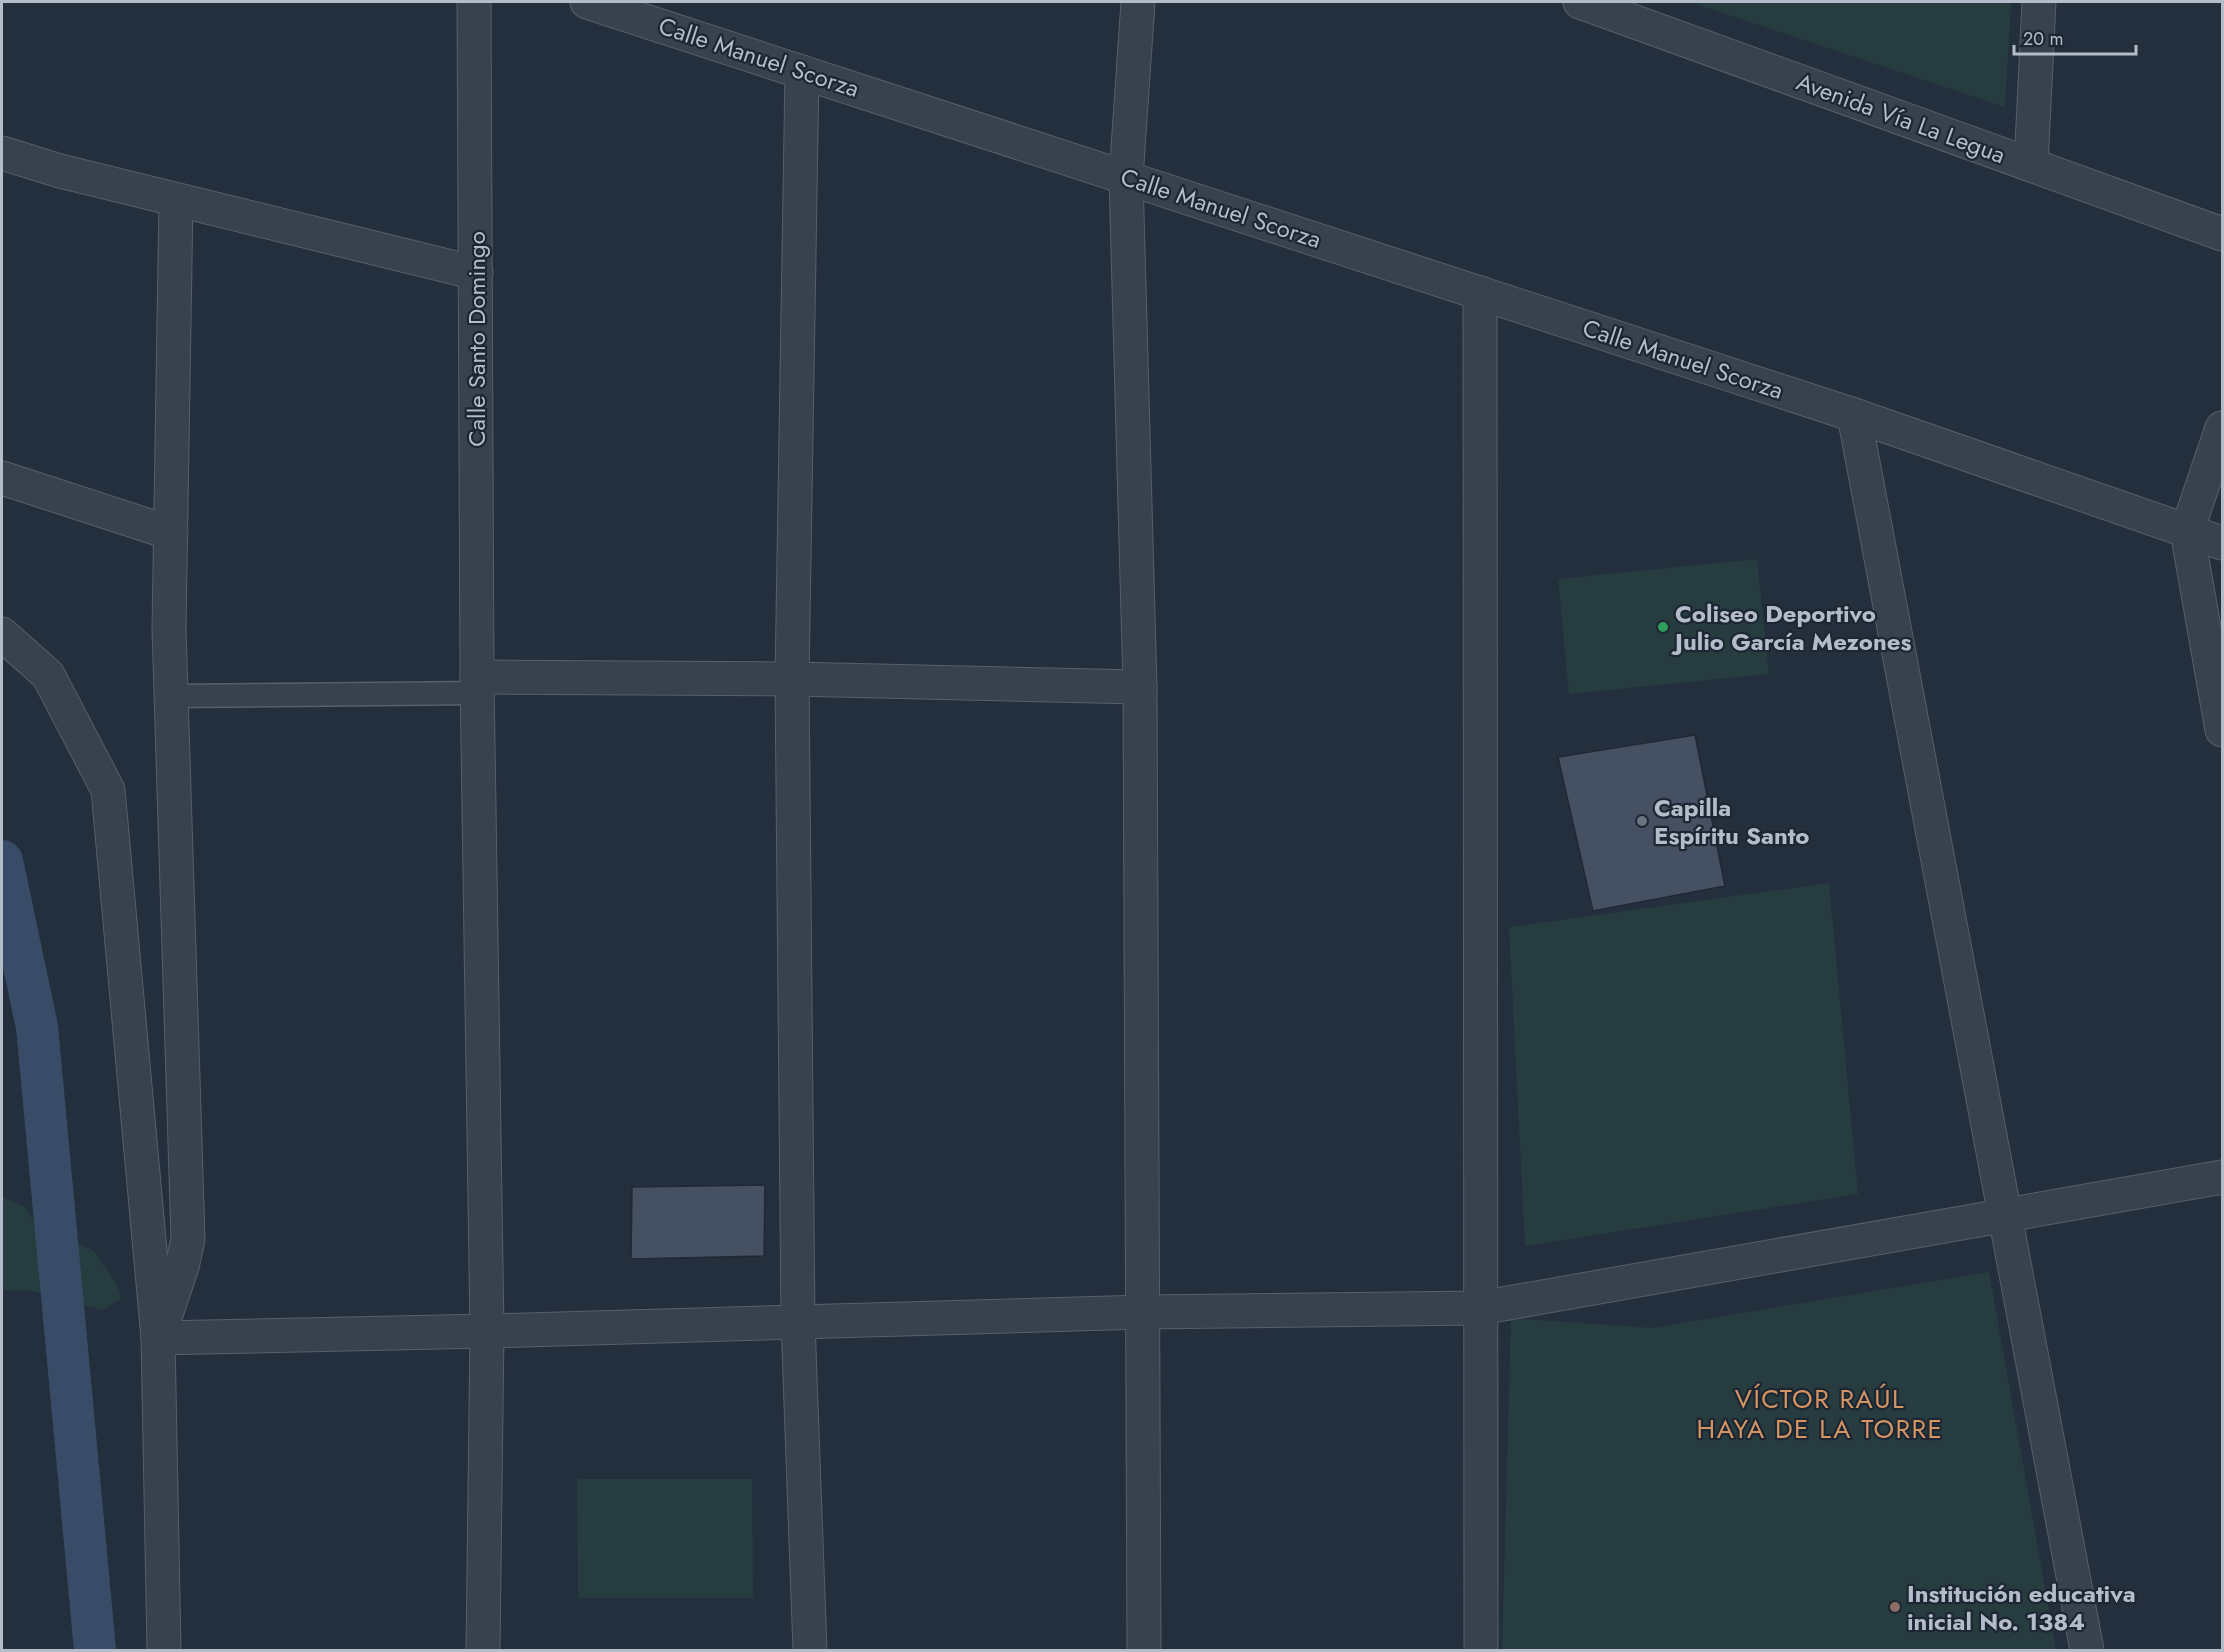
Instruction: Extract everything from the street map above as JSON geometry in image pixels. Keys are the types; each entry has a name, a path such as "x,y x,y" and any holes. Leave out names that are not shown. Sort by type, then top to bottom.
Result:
{"street":[{"name":"Calle Santo Domingo","path":"474,2 477,685 487,1331 483,1650"},
{"name":"Calle Manuel Scorza","path":"587,2 1854,415 2223,543"},
{"path":"1138,2 1126,177 1140,687 1144,1650"},
{"name":"Avenida Vía La Legua","path":"1580,2 2223,234"},
{"path":"2031,165 2039,2"},
{"path":"802,72 792,679 798,1322 810,1650"},
{"path":"2,153 60,171 476,273"},
{"path":"158,1338 183,1267 188,1239 169,628 176,200"},
{"path":"1480,293 1481,1650"},
{"path":"1854,415 2087,1650"},
{"path":"2223,428 2187,531 2223,730"},
{"path":"2,478 171,533"},
{"path":"2,634 48,675 108,790 158,1338 164,1650"},
{"path":"477,685 792,679 1140,687"},
{"path":"158,1338 1143,1312 1480,1308 2223,1177"}],"lane":[{"path":"171,696 477,685"}],"green space":[{"path":"1690,2 2011,2 2005,107"},
{"name":"Coliseo Deportivo Julio García Mezones","path":"1757,559 1769,674 1569,694 1558,579"},
{"path":"1829,883 1858,1194 1525,1246 1509,927"},
{"path":"2,1197 25,1207 38,1226 49,1233 93,1250 117,1284 121,1299 103,1310 32,1291 2,1290"},
{"path":"1989,1272 2056,1650 1502,1650 1511,1318 1652,1328"},
{"path":"577,1479 752,1479 753,1598 578,1598"}],"building":[{"name":"Capilla Espíritu Santo","path":"1695,735 1725,886 1593,911 1558,757"},
{"path":"765,1185 764,1256 631,1259 632,1187"}],"waterway":[{"path":"2,861 37,1027 95,1650"}],"place":[{"name":"Coliseo Deportivo Julio García Mezones","path":"1663,627"},
{"name":"Capilla Espíritu Santo","path":"1642,821"},
{"name":"Institución educativa inicial No. 1384","path":"1895,1607"}],"district":[{"name":"VÍCTOR RAÚL HAYA DE LA TORRE","path":"1820,1414"}]}
